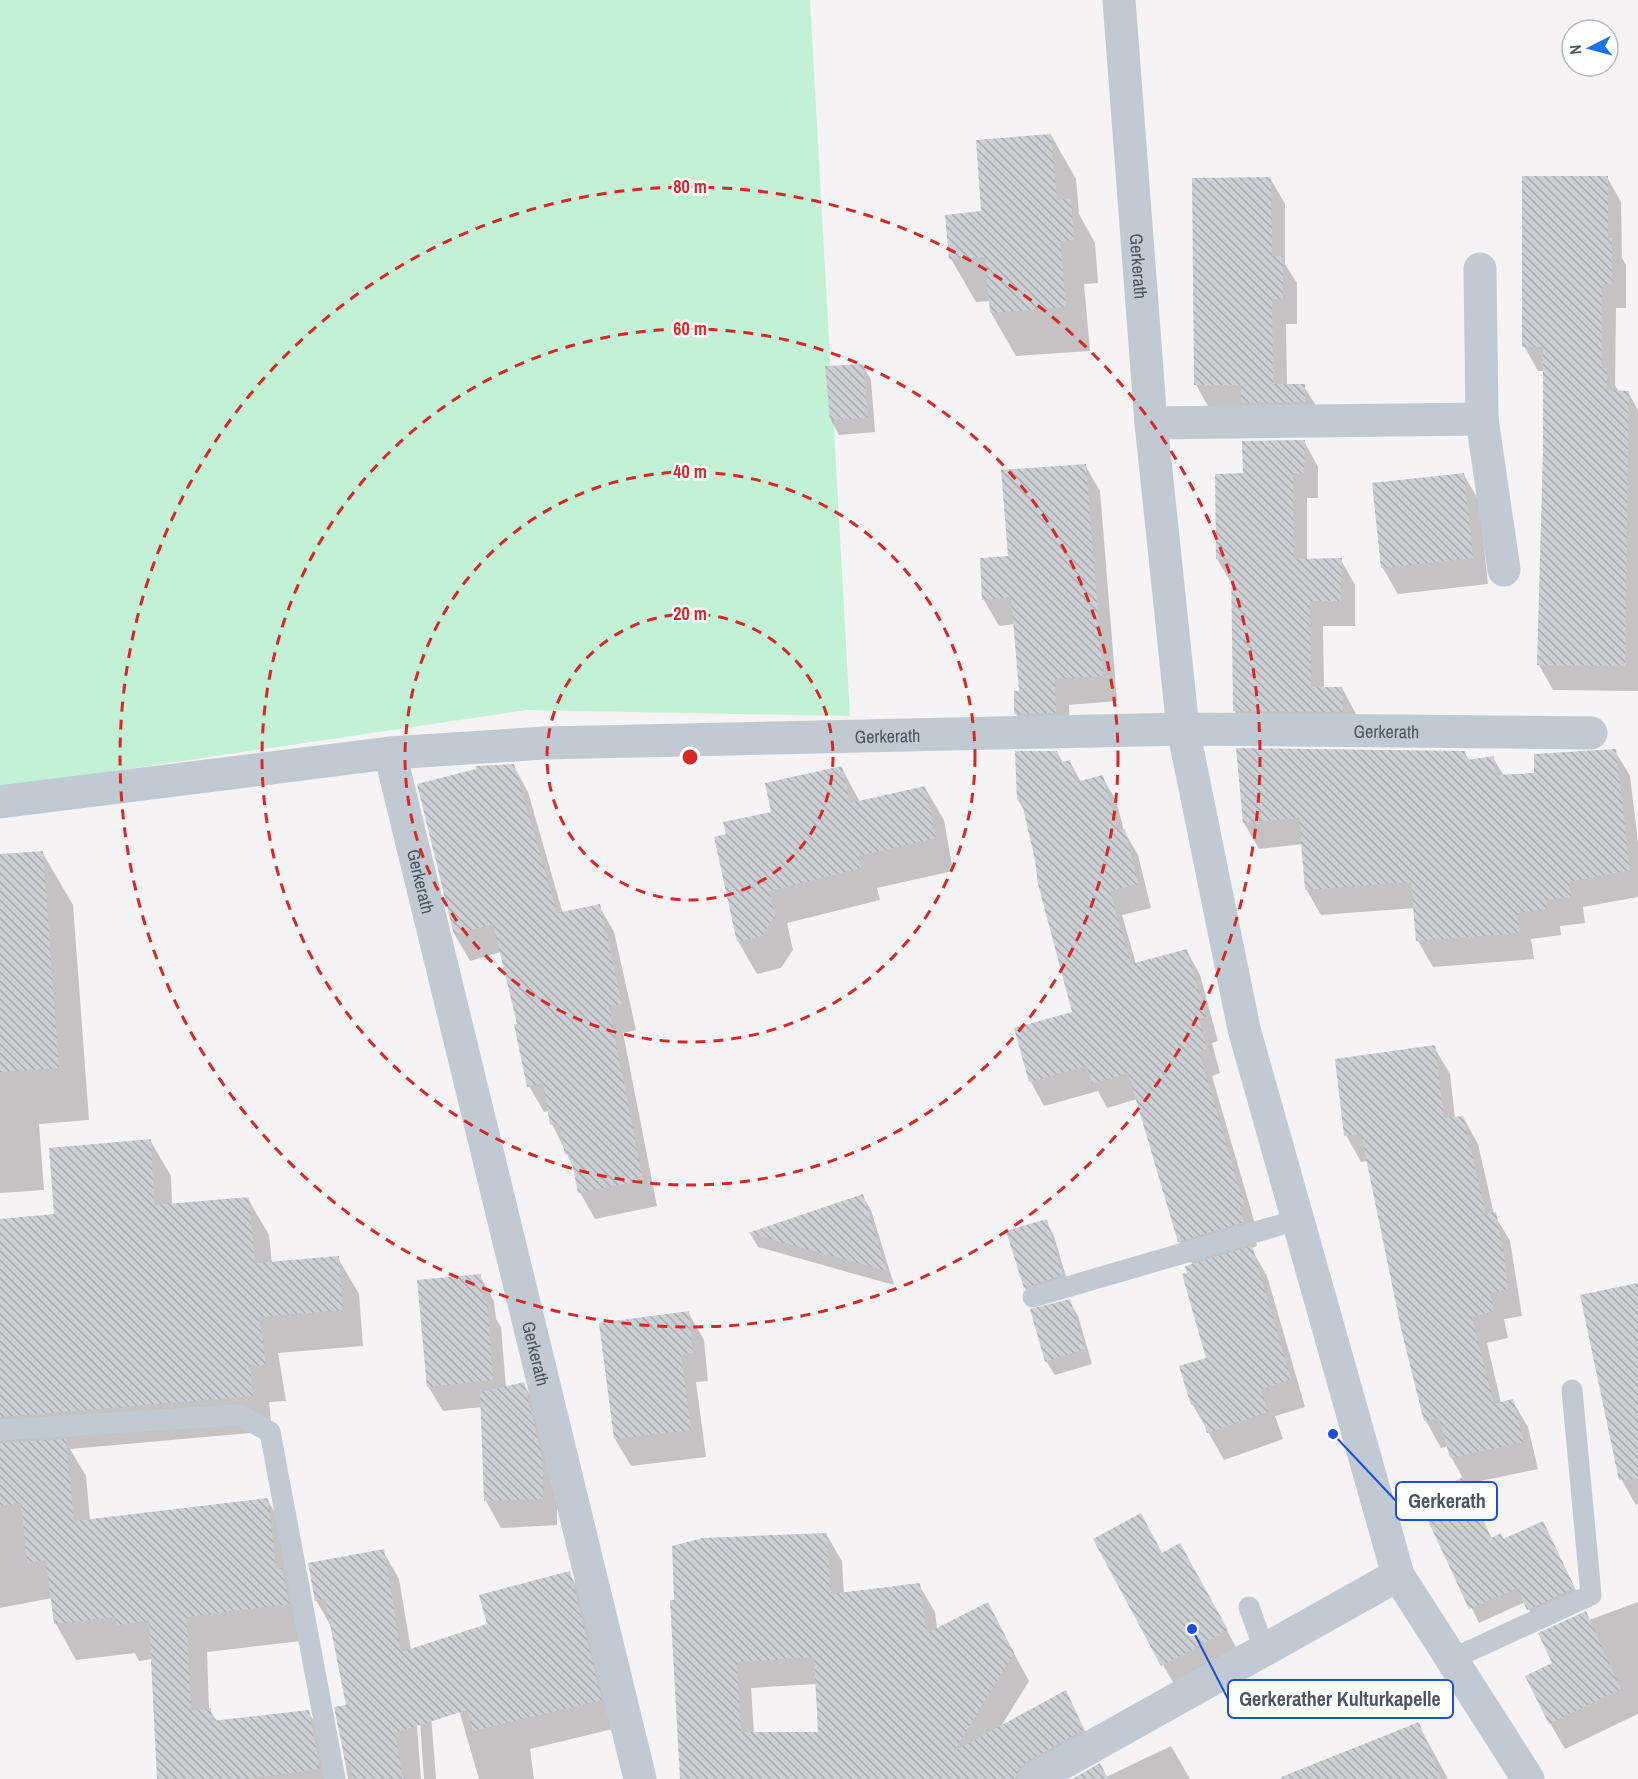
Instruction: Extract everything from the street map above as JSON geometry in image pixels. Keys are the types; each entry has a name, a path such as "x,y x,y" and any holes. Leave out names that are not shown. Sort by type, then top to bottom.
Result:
{"street":[{"name":"Gerkerath","path":"1119,0 1151,423 1183,729 1244,1029 1398,1575 1528,1779"},
{"path":"1480,269 1482,419 1504,570"},
{"path":"1151,423 1482,419"},
{"name":"Gerkerath","path":"640,1779 390,753 545,743 1183,729 1591,733"},
{"path":"0,802 390,753"},
{"path":"1034,1779 1398,1575"}],"lane":[{"path":"1032,1297 1297,1220"},
{"path":"1452,1659 1591,1596 1572,1390"},
{"path":"0,1430 239,1415 270,1432 335,1779"},
{"path":"1249,1607 1264,1649"}],"green space":[{"path":"0,0 810,0 850,716 527,710 0,788"}],"building":[{"path":"1051,134 1057,200 1071,198 1074,240 1060,241 1066,307 990,313 985,257 949,259 945,215 981,211 976,140"},
{"path":"1522,176 1608,176 1608,238 1612,238 1612,284 1602,284 1602,368 1607,368 1606,390 1629,391 1625,666 1537,665 1543,451 1543,347 1522,347"},
{"path":"1271,177 1272,256 1283,256 1283,299 1272,299 1273,384 1305,384 1305,402 1241,403 1241,385 1194,385 1192,178"},
{"path":"863,364 868,418 830,420 825,366"},
{"path":"1305,440 1304,473 1293,473 1294,559 1342,558 1341,601 1310,601 1311,687 1342,687 1343,712 1233,711 1231,559 1216,559 1215,474 1243,473 1242,441"},
{"path":"1086,464 1103,676 1055,679 1056,713 1014,714 1014,691 1019,691 1011,597 982,600 980,558 1008,556 1001,470"},
{"path":"1464,473 1473,558 1381,568 1372,483"},
{"path":"1236,748 1465,751 1467,760 1494,756 1496,775 1534,773 1534,754 1616,749 1630,870 1569,882 1571,897 1546,900 1547,909 1517,913 1520,933 1416,941 1411,882 1305,890 1299,818 1243,823"},
{"path":"1015,751 1057,751 1058,763 1070,760 1076,782 1103,775 1118,831 1125,829 1138,884 1110,891 1131,964 1187,949 1206,1017 1199,1019 1207,1049 1199,1052 1245,1207 1240,1208 1244,1222 1178,1242 1128,1073 1092,1084 1087,1066 1029,1082 1014,1028 1072,1012 1038,884 1021,799 1017,800"},
{"path":"514,764 557,913 600,904 622,1004 609,1007 643,1180 578,1193 570,1153 565,1155 559,1123 550,1125 543,1083 527,1087 514,1024 517,1024 493,924 454,935 417,784 476,769 476,766"},
{"path":"842,766 850,803 925,786 936,838 859,856 862,868 769,891 775,916 762,936 737,942 714,837 726,834 723,822 771,812 765,783"},
{"path":"43,851 59,1068 0,1072 0,854"},
{"path":"1435,1045 1444,1118 1463,1116 1486,1214 1496,1212 1504,1256 1508,1289 1490,1293 1494,1311 1472,1317 1494,1404 1513,1399 1524,1442 1450,1458 1439,1418 1424,1421 1402,1333 1361,1134 1344,1136 1335,1059"},
{"path":"151,1139 154,1205 249,1197 255,1263 339,1256 343,1310 259,1317 266,1365 250,1366 253,1396 0,1417 0,1219 54,1214 49,1148"},
{"path":"863,1194 887,1271 748,1233"},
{"path":"1047,1219 1063,1275 1024,1288 1006,1231"},
{"path":"1252,1246 1291,1379 1261,1389 1268,1412 1207,1433 1198,1403 1191,1405 1179,1366 1206,1358 1182,1274 1187,1273 1185,1266"},
{"path":"481,1274 483,1301 487,1300 493,1380 427,1387 417,1280"},
{"path":"1638,1283 1638,1479 1619,1480 1580,1295"},
{"path":"1070,1299 1085,1349 1045,1362 1030,1309"},
{"path":"689,1311 693,1353 681,1355 691,1430 614,1439 599,1323"},
{"path":"524,1382 542,1456 543,1499 484,1501 480,1392"},
{"path":"66,1439 74,1521 268,1498 276,1569 282,1568 289,1604 187,1617 191,1710 211,1708 212,1721 309,1710 320,1769 245,1779 157,1779 149,1621 117,1625 116,1617 54,1624 46,1560 27,1563 21,1503 0,1506 0,1443"},
{"path":"1463,1477 1491,1538 1501,1533 1503,1539 1543,1521 1575,1588 1527,1610 1517,1588 1469,1609 1418,1499"},
{"path":"1141,1513 1162,1553 1180,1543 1228,1630 1161,1666 1093,1539"},
{"path":"827,1533 831,1594 920,1583 927,1633 988,1602 1014,1653 954,1751 1066,1690 1084,1729 1025,1763 1018,1770 1015,1779 680,1779 670,1600 674,1600 672,1546 703,1538","holes":["814,1657 818,1732 741,1732 737,1662"]},
{"path":"384,1549 401,1652 487,1624 479,1595 570,1571 602,1700 473,1731 467,1710 395,1733 403,1779 353,1779 350,1765 346,1766 334,1707 346,1705 325,1599 315,1601 308,1563"},
{"path":"1586,1611 1621,1689 1549,1724 1525,1676 1552,1663 1538,1633"},
{"path":"1419,1722 1441,1779 1282,1779 1281,1777"},
{"path":"1100,1763 1108,1779 1072,1779"}],"place":[{"name":"Gerkerath","path":"1333,1434"},
{"name":"Gerkerather Kulturkapelle","path":"1192,1629"}]}
